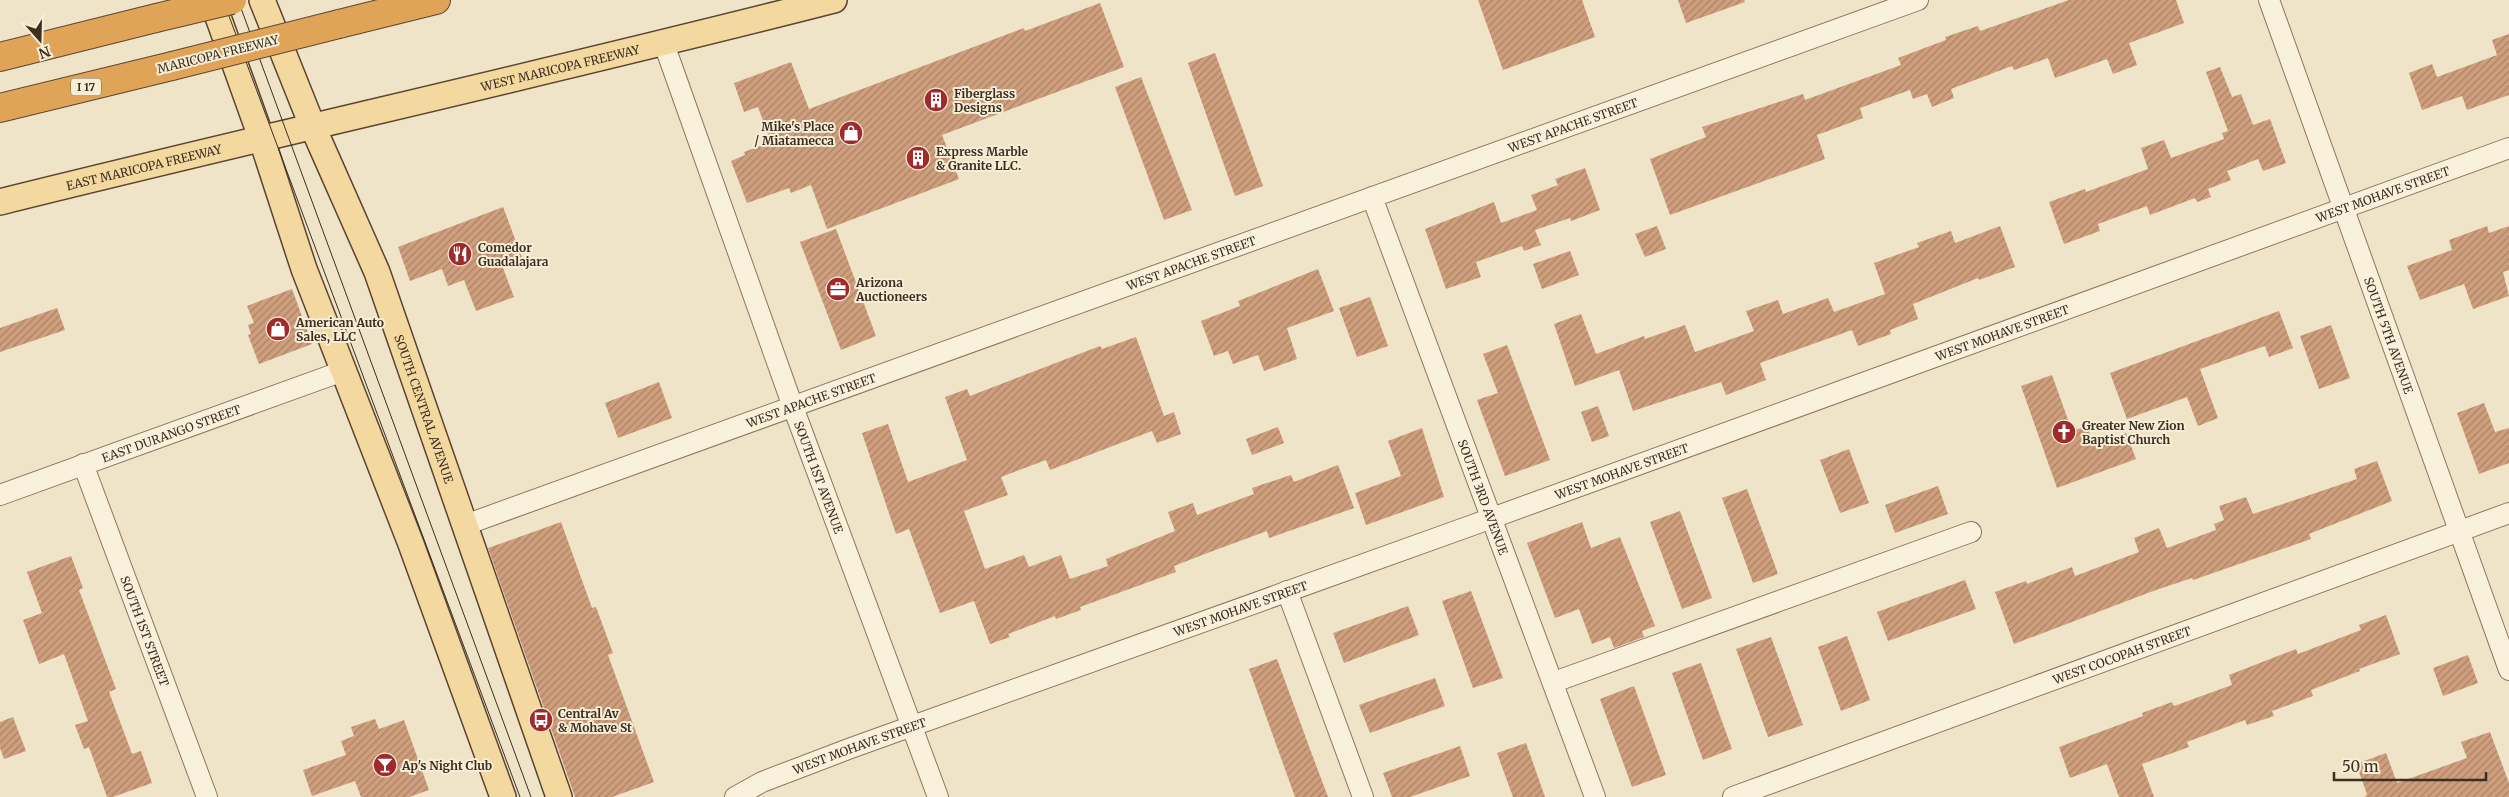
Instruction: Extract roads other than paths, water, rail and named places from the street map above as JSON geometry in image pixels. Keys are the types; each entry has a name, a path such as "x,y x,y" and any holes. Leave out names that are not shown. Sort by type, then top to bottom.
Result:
{"highway":[{"path":"0,57 232,0"},
{"name":"MARICOPA FREEWAY","path":"0,108 436,0"}],"main road":[{"path":"212,0 261,137 304,269 411,544 503,797"},
{"name":"SOUTH CENTRAL AVENUE","path":"262,0 312,125 378,272 559,797"},
{"name":"WEST MARICOPA FREEWAY","path":"286,131 664,44 834,0"},
{"name":"EAST MARICOPA FREEWAY","path":"0,202 286,131"}],"street":[{"name":"WEST APACHE STREET","path":"464,525 793,408 1918,0"},
{"name":"SOUTH 5TH AVENUE","path":"2269,0 2509,670"},
{"name":"SOUTH 1ST AVENUE","path":"664,44 793,408 938,797"},
{"name":"WEST MOHAVE STREET","path":"734,797 762,782 911,726 1493,518 2509,148"},
{"name":"SOUTH 3RD AVENUE","path":"1372,197 1554,682 1595,797"},
{"name":"EAST DURANGO STREET","path":"0,495 343,371"},
{"name":"SOUTH 1ST STREET","path":"83,464 207,797"},
{"name":"WEST COCOPAH STREET","path":"1733,797 2509,513"},
{"path":"1554,682 1971,532"},
{"path":"1287,591 1363,797"}],"tram line":[{"path":"223,0 520,797"},
{"path":"238,0 531,797"}],"place":[{"name":"Fiberglass Designs","path":"936,100"},
{"name":"Mike's Place / Miatamecca","path":"851,133"},
{"name":"Express Marble & Granite LLC.","path":"918,158"},
{"name":"Comedor Guadalajara","path":"460,254"},
{"name":"Arizona Auctioneers","path":"838,289"},
{"name":"American Auto Sales, LLC","path":"278,329"},
{"name":"Greater New Zion Baptist Church","path":"2064,432"},
{"name":"Central Av & Mohave St","path":"541,720"},
{"name":"Ap's Night Club","path":"385,765"}]}
